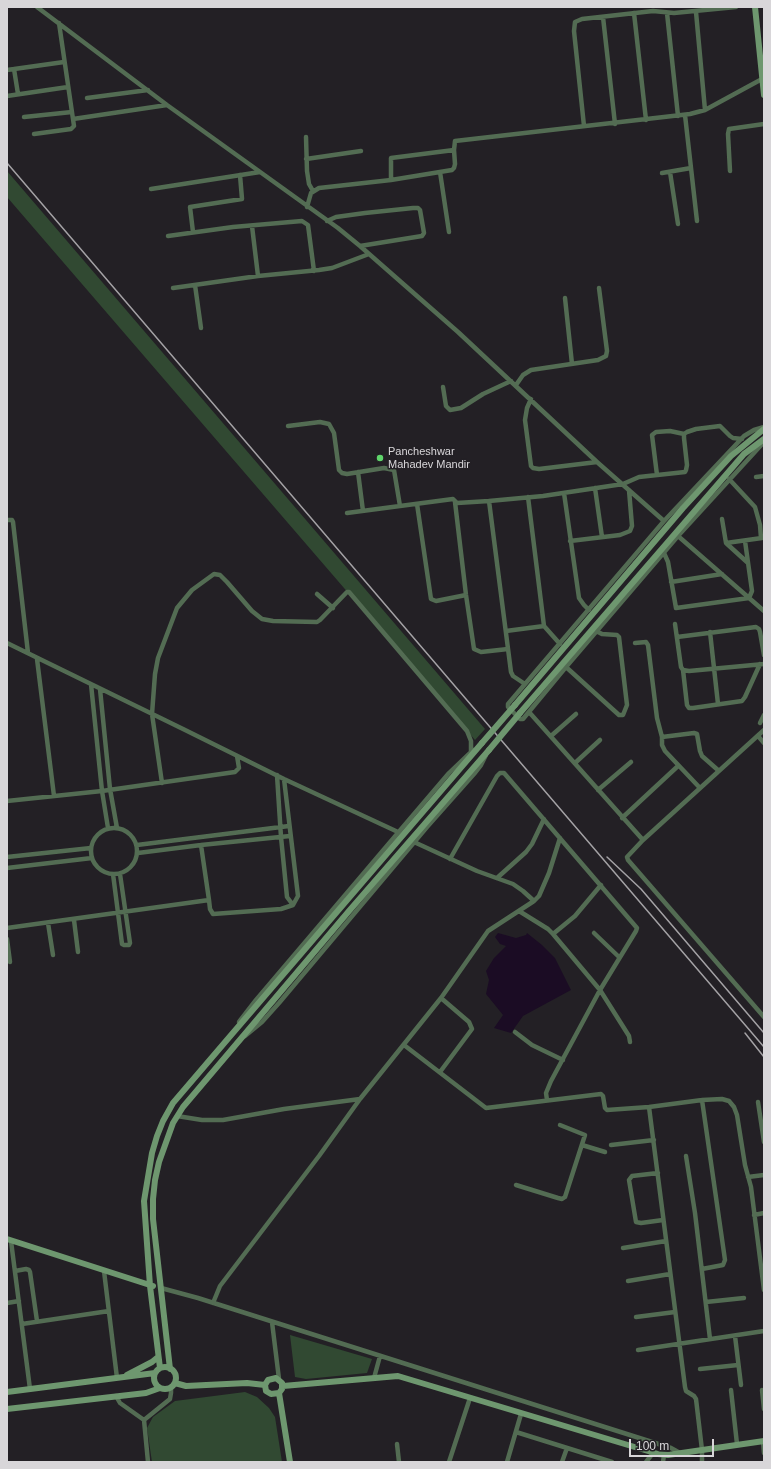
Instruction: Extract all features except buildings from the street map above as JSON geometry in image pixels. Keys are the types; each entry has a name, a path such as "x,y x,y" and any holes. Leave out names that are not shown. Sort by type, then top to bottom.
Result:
{"main road":[{"path":"755,7 764,95"},
{"path":"160,1388 154,1380 158,1371 158,1357 150,1286 144,1202 148,1172 157,1136 163,1121 174,1103 474,750 515,705 683,508 731,456 764,428"},
{"path":"173,1385 176,1377 170,1368 153,1219 153,1199 159,1162 177,1116 349,910 744,454 764,440"},
{"path":"9,1240 150,1286 161,1288"},
{"path":"119,1378 152,1362 158,1357"},
{"path":"7,1392 119,1378 158,1371 163,1367 170,1368"},
{"path":"283,1386 398,1376 521,1414 664,1455 763,1441"},
{"path":"280,1393 274,1395 268,1393 265,1385 270,1378 279,1379 283,1386"},
{"path":"7,1409 146,1393 160,1388 166,1389 173,1385 186,1386 255,1383 265,1385"},
{"path":"283,1386 280,1393 290,1462"}],"street":[{"path":"37,7 370,254 516,385 597,462 664,521"},
{"path":"584,126 574,25 575,22 578,20 653,11 667,13 696,12 736,7"},
{"path":"696,12 705,110"},
{"path":"634,13 646,120"},
{"path":"667,13 678,116"},
{"path":"604,17 615,124"},
{"path":"34,134 71,129 74,126 59,23"},
{"path":"7,70 64,62"},
{"path":"14,69 18,94"},
{"path":"307,207 313,192 319,188 391,180 452,170 455,164 454,141 685,115 705,110 762,79"},
{"path":"7,96 68,87"},
{"path":"87,98 148,90"},
{"path":"73,119 167,104"},
{"path":"24,117 72,112"},
{"path":"685,115 697,221"},
{"path":"730,171 729,129 764,124"},
{"path":"306,137 308,177 313,192"},
{"path":"391,180 391,158 454,150"},
{"path":"306,159 361,151"},
{"path":"662,173 691,168"},
{"path":"151,189 260,172"},
{"path":"440,172 449,232"},
{"path":"670,172 678,224"},
{"path":"193,232 190,207 242,199 240,175"},
{"path":"327,221 336,217 365,213 413,208 418,208 420,210 424,233 422,236 360,246"},
{"path":"168,236 302,221 306,223 308,227 314,271"},
{"path":"252,226 258,276"},
{"path":"173,288 258,276 332,268 370,254"},
{"path":"195,284 201,328"},
{"path":"516,385 522,374 531,370 598,360 606,356 607,351 599,288"},
{"path":"565,298 572,364"},
{"path":"443,387 446,406 450,410 461,408 478,397 511,381"},
{"path":"531,399 527,408 525,420 531,466 533,468 539,469 597,462"},
{"path":"288,426 320,422 329,424 334,433 339,470 342,474 384,468 394,470 400,506"},
{"path":"657,475 652,435 656,432 670,431 684,434 696,429 720,426 733,438 742,439"},
{"path":"764,428 754,430 742,439 664,521 525,684 508,706 520,719 523,719 566,666 678,536 764,440"},
{"path":"347,513 452,499 455,502 489,501 564,493 623,484 639,477 682,472 686,470 687,465 684,434"},
{"path":"358,472 363,511"},
{"path":"756,476 764,476"},
{"path":"726,543 763,538 755,507 729,479"},
{"path":"595,488 602,537"},
{"path":"570,541 620,535 630,531 632,526 629,490"},
{"path":"564,493 579,598 589,610"},
{"path":"528,497 544,626 560,644"},
{"path":"489,501 511,672 513,676 525,684"},
{"path":"455,502 474,649 481,652 508,649"},
{"path":"416,504 431,599 436,601 466,595"},
{"path":"722,519 726,543 748,563"},
{"path":"7,520 12,520 13,522 28,653"},
{"path":"678,536 764,611"},
{"path":"745,540 752,591 749,598"},
{"path":"664,553 668,562 674,604 677,608 749,598"},
{"path":"162,783 152,714 155,674 158,658 177,608 185,597 214,574 220,575 252,612 262,619 273,621 317,622 333,608 347,592 350,592 467,732 474,750 450,773 398,832 256,1000 232,1034"},
{"path":"671,582 722,574"},
{"path":"317,594 333,608"},
{"path":"675,624 687,705 689,708 742,700 762,664"},
{"path":"506,631 544,626"},
{"path":"677,637 756,627 760,632 764,655"},
{"path":"566,666 619,715 623,715 627,705 619,637 617,635 602,634 596,631"},
{"path":"710,632 718,704"},
{"path":"635,643 646,642 648,645 658,722 662,737 662,745 665,752 700,788"},
{"path":"7,643 284,779 398,832"},
{"path":"37,659 54,796"},
{"path":"683,670 689,671 762,664"},
{"path":"91,684 102,791 108,828"},
{"path":"100,689 110,789 117,828"},
{"path":"529,712 643,840"},
{"path":"551,736 576,714"},
{"path":"760,723 764,715"},
{"path":"764,730 643,840 628,854 627,857 764,1017"},
{"path":"662,737 696,734 702,756 719,770"},
{"path":"758,736 764,743"},
{"path":"575,763 600,740"},
{"path":"241,1038 253,1031 262,1022 414,842 474,774 481,765 487,752"},
{"path":"7,801 102,791 234,772 238,768 237,756"},
{"path":"598,790 630,762"},
{"path":"622,818 678,766"},
{"path":"450,859 497,776 500,773 504,773 637,928 600,990 548,1087 547,1100"},
{"path":"277,775 280,827 287,897 293,905"},
{"path":"201,845 211,912 216,914 281,908 293,905 298,896 284,779"},
{"path":"497,878 526,852 532,844 544,819"},
{"path":"137,845 289,826"},
{"path":"108,828 124,829 130,833 137,845 138,853 136,860 127,871 120,874 102,871 97,867 92,858 91,848 97,835 108,828"},
{"path":"138,853 290,836"},
{"path":"213,1303 220,1286 319,1156 360,1099 441,998 488,931 534,902 539,896 549,873 560,838"},
{"path":"414,842 477,871 519,888 534,902"},
{"path":"7,857 91,848"},
{"path":"7,868 92,858"},
{"path":"113,874 122,944 129,945 130,943 120,874"},
{"path":"553,934 575,916 601,885"},
{"path":"7,928 118,914 208,900"},
{"path":"519,911 553,934 600,990 629,1036 630,1042"},
{"path":"74,920 78,952"},
{"path":"48,923 53,955"},
{"path":"594,933 619,957"},
{"path":"7,939 10,962"},
{"path":"440,1072 472,1029 469,1022 441,998"},
{"path":"515,1032 536,1047 563,1060"},
{"path":"404,1045 486,1108 601,1094 607,1110 649,1107 702,1100 722,1099 729,1101 734,1107 737,1115 751,1188 764,1290"},
{"path":"177,1116 202,1120 223,1120 284,1109 360,1099"},
{"path":"702,1100 725,1260 724,1265 702,1269"},
{"path":"758,1102 764,1142"},
{"path":"649,1107 685,1387 686,1391 696,1399 702,1462"},
{"path":"516,1185 562,1199 567,1193 585,1137 583,1134 560,1126"},
{"path":"611,1145 654,1140"},
{"path":"582,1145 605,1152"},
{"path":"686,1156 710,1339"},
{"path":"658,1173 632,1176 629,1180 636,1222 641,1223 663,1220"},
{"path":"748,1177 764,1175"},
{"path":"754,1215 764,1213"},
{"path":"9,1240 15,1271 30,1389"},
{"path":"623,1248 666,1241"},
{"path":"758,1245 764,1244"},
{"path":"15,1271 26,1269 29,1270 37,1321"},
{"path":"104,1271 119,1378"},
{"path":"628,1281 670,1274"},
{"path":"161,1288 213,1303 671,1448 680,1453"},
{"path":"706,1302 744,1298"},
{"path":"7,1303 19,1301"},
{"path":"22,1324 109,1311"},
{"path":"636,1317 675,1312"},
{"path":"272,1322 279,1379"},
{"path":"638,1350 764,1331"},
{"path":"735,1336 740,1385"},
{"path":"374,1378 380,1356"},
{"path":"700,1369 738,1365"},
{"path":"144,1420 170,1399 173,1385"},
{"path":"731,1390 737,1444"},
{"path":"762,1390 764,1409"},
{"path":"116,1396 120,1403 144,1420 148,1462"},
{"path":"449,1462 470,1398"},
{"path":"507,1462 521,1414"},
{"path":"516,1432 567,1448 597,1460 612,1462"},
{"path":"763,1441 764,1453"},
{"path":"397,1444 399,1462"},
{"path":"562,1462 567,1448"},
{"path":"646,1462 653,1453"},
{"path":"663,1462 664,1455"}],"green space":[{"path":"7,171 485,729 475,740 7,197"},
{"path":"290,1335 372,1359 367,1373 306,1379 295,1377"},
{"path":"245,1392 257,1397 269,1408 275,1417 282,1462 152,1462 147,1428 153,1417 175,1401"}],"shaded area":[{"path":"498,933 516,938 526,935 527,933 555,958 571,990 523,1016 511,1033 494,1028 503,1015 486,994 489,980 486,971 494,958 506,946 500,944 495,937"}],"railway":[{"path":"7,163 764,1047"},
{"path":"607,857 641,889 764,1033"},
{"path":"745,1033 764,1057"}],"place":[{"name":"Pancheshwar Mahadev Mandir","path":"380,458"}]}
